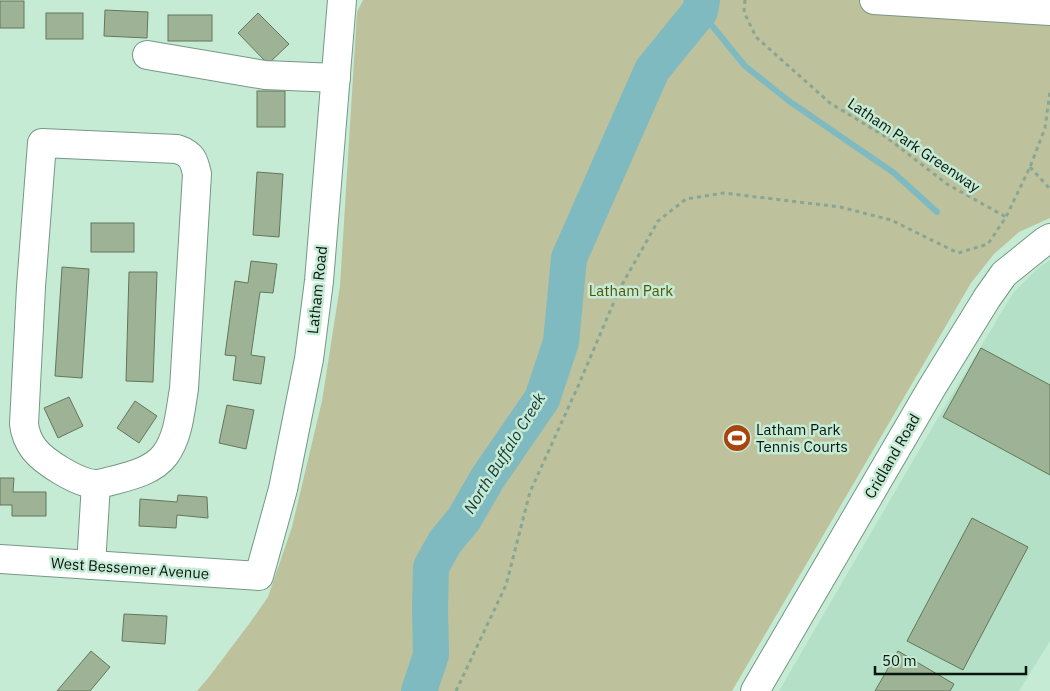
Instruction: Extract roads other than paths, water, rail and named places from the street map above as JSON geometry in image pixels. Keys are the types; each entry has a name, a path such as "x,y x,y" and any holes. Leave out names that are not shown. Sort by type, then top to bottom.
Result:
{"main road":[{"name":"Latham Road","path":"259,576 283,489 310,358 319,281 342,0"},
{"path":"874,0 1050,11"},
{"path":"147,55 265,75 336,78"},
{"path":"42,143 177,149 186,152 194,162 197,174 184,389 176,432 165,456 153,466 134,476 96,484 65,473 52,464 34,448 26,434 24,424 31,287 42,143"},
{"name":"Cridland Road","path":"756,691 931,389 987,298 1004,274 1045,240 1050,238"},
{"path":"90,565 96,484"},
{"name":"West Bessemer Avenue","path":"0,559 259,576"}],"waterway":[{"name":"North Buffalo Creek","path":"419,691 431,655 431,567 445,542 464,519 487,479 542,399 561,342 569,258 652,70 700,11 702,0"},
{"path":"700,11 745,66 789,101 894,173 937,212"}],"place":[{"name":"Latham Park Tennis Courts","path":"737,438"}],"park label":[{"name":"Latham Park","path":"631,290"}]}
